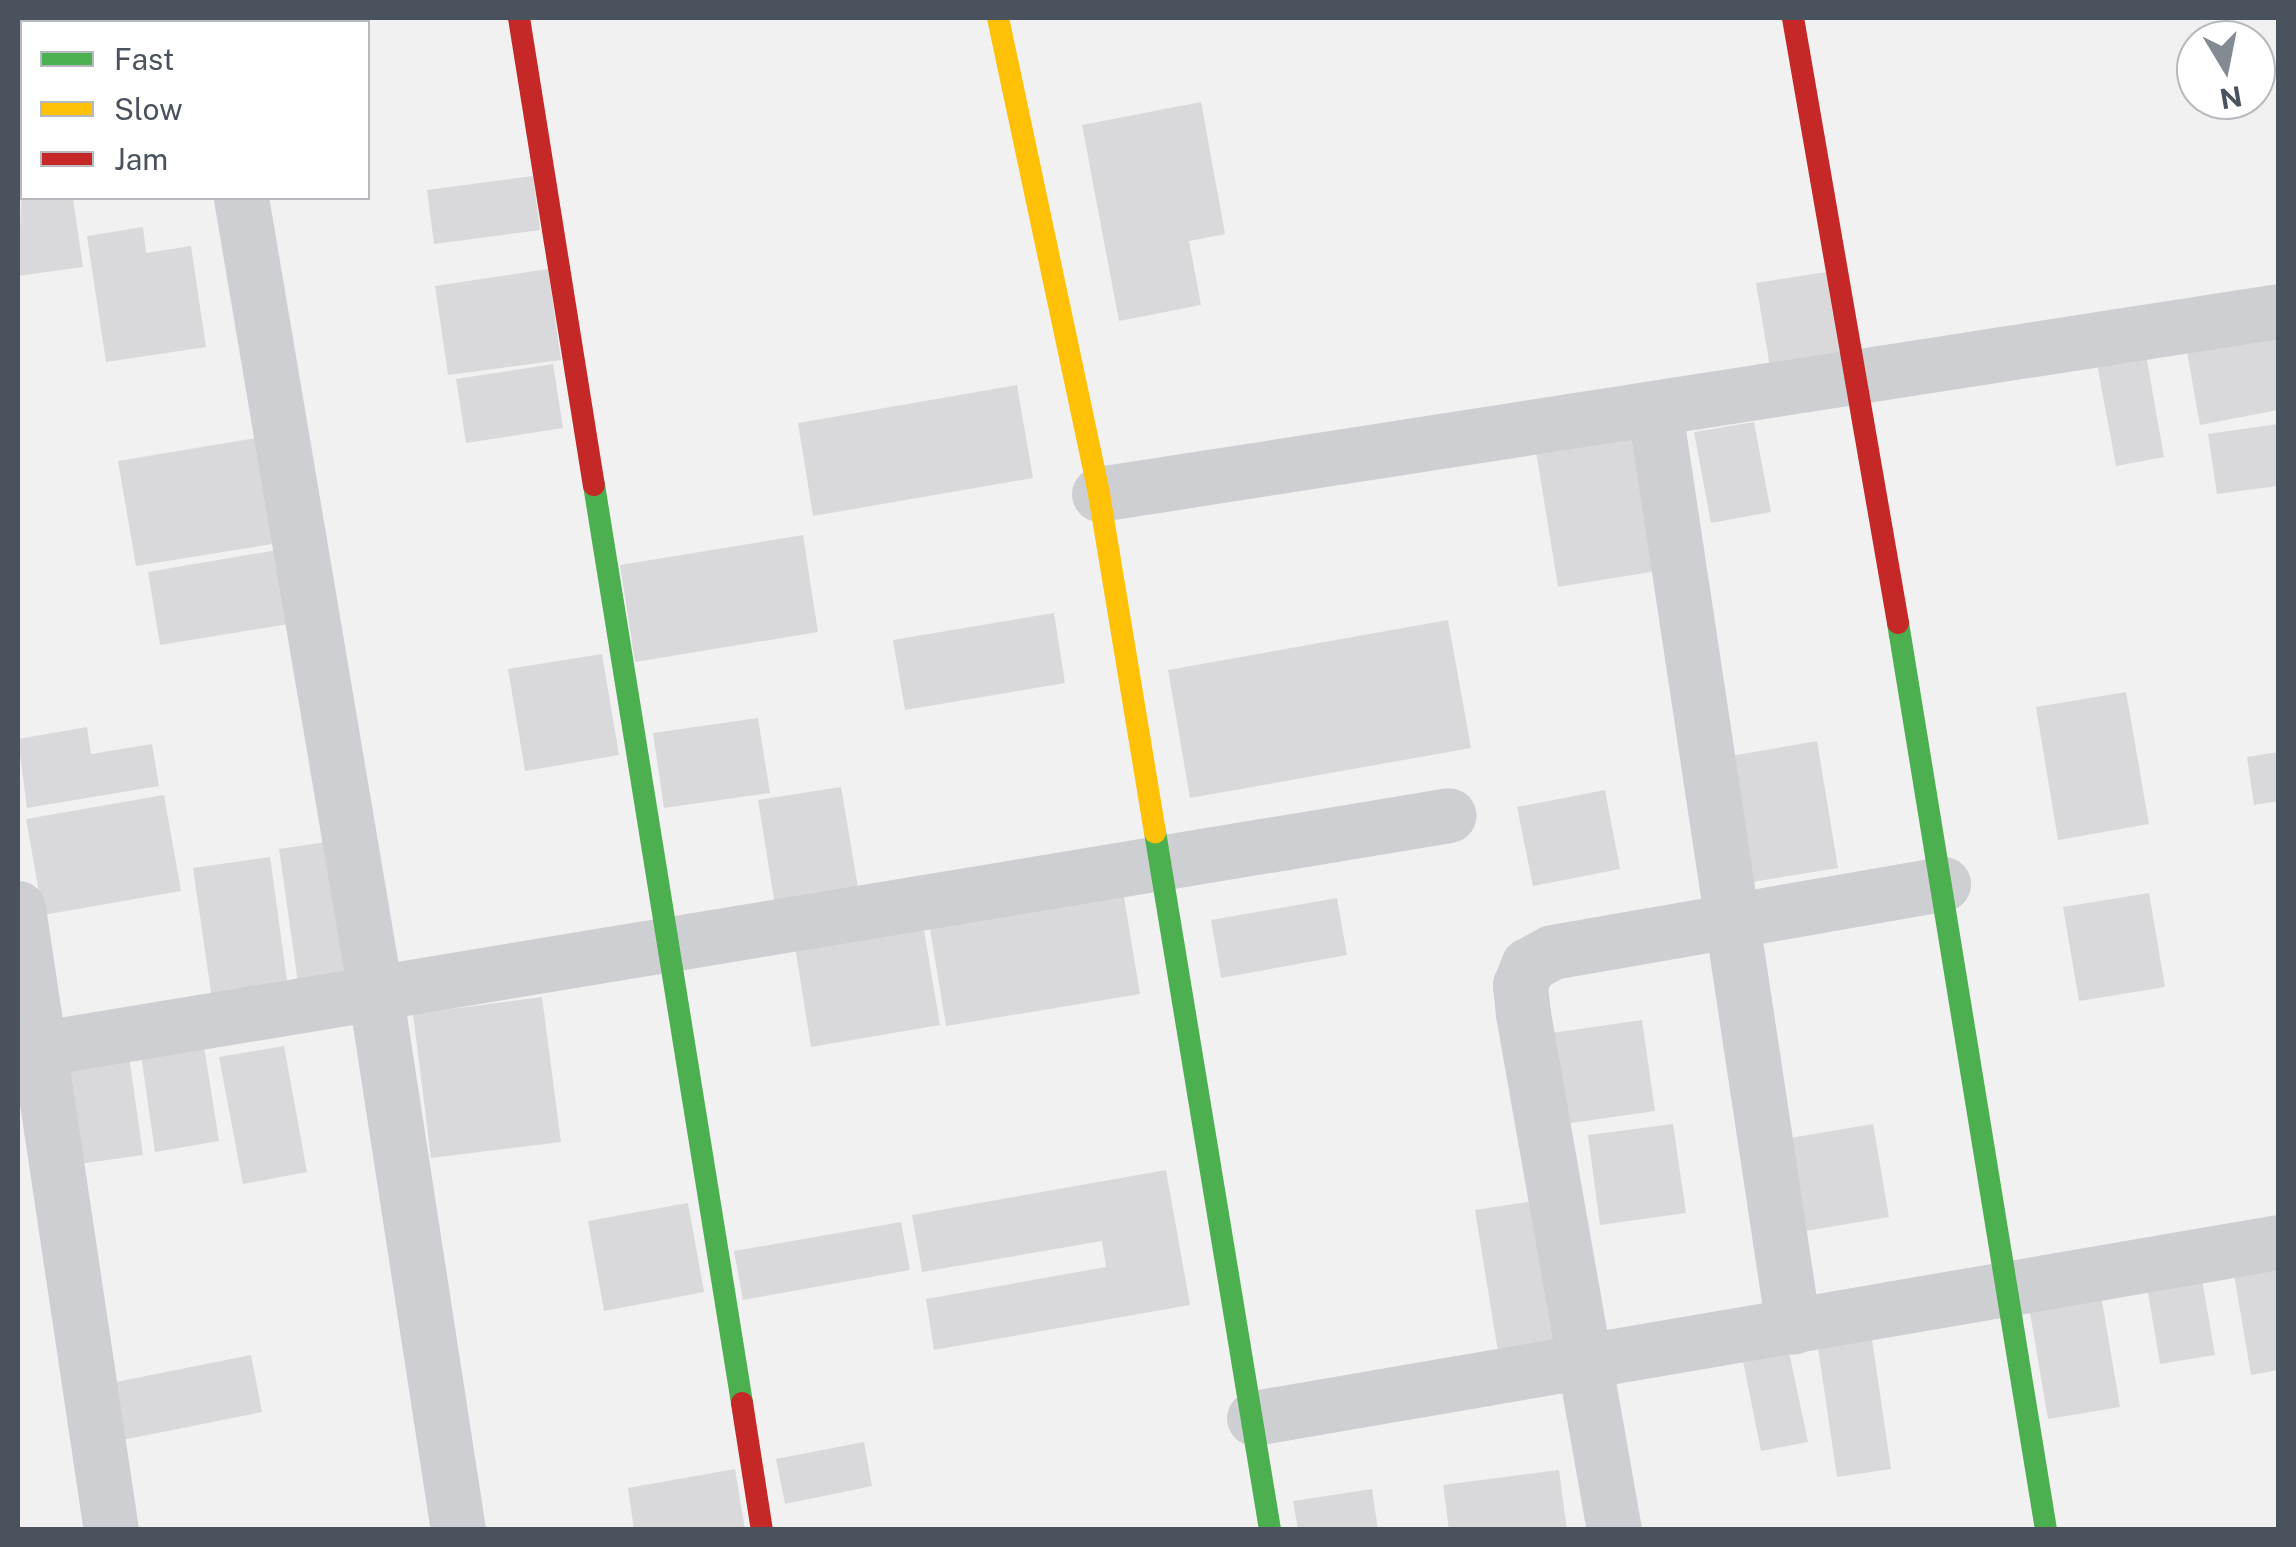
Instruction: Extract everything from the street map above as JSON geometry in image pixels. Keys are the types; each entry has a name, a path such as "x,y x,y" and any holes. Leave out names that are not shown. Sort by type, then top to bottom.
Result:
{"street":[{"path":"519,18 762,1530"},
{"path":"998,18 1100,494 1270,1530"},
{"path":"1793,18 1943,884 2046,1530"},
{"path":"241,200 375,991 458,1530"},
{"path":"1100,494 1655,411 1852,376 2278,311"},
{"path":"1655,411 1793,1327"},
{"path":"29,1050 1449,815"},
{"path":"1614,1530 1520,985 1528,964 1552,952 1731,917 1943,884"},
{"path":"18,908 29,1050 111,1530"},
{"path":"1254,1418 1587,1364 2005,1284 2278,1242"}],"building":[{"path":"1201,102 1225,234 1189,241 1201,305 1119,321 1082,125"},
{"path":"533,176 540,230 434,244 427,190"},
{"path":"21,200 73,200 83,267 18,276"},
{"path":"143,227 146,253 191,246 206,347 106,362 87,236"},
{"path":"548,269 561,360 448,375 435,286"},
{"path":"1826,272 1841,362 1771,373 1756,283"},
{"path":"2278,334 2278,410 2200,425 2187,352"},
{"path":"2146,355 2164,457 2116,466 2097,364"},
{"path":"553,364 563,428 466,443 456,379"},
{"path":"1017,385 1033,478 813,516 798,423"},
{"path":"1754,422 1771,512 1711,523 1694,432"},
{"path":"2278,424 2278,486 2217,494 2208,434"},
{"path":"1634,430 1657,571 1558,587 1535,445"},
{"path":"274,435 291,541 136,566 118,461"},
{"path":"803,535 818,632 635,662 620,565"},
{"path":"289,548 301,622 160,645 148,572"},
{"path":"1054,613 1065,683 905,710 893,640"},
{"path":"1448,620 1471,748 1190,798 1168,670"},
{"path":"602,654 619,755 525,771 508,669"},
{"path":"2126,692 2149,824 2058,840 2036,707"},
{"path":"758,718 770,793 664,808 653,733"},
{"path":"87,727 91,754 152,744 159,786 27,808 18,739"},
{"path":"1817,741 1838,868 1746,883 1725,757"},
{"path":"2278,752 2278,801 2254,805 2247,757"},
{"path":"841,787 860,899 776,912 758,800"},
{"path":"1605,790 1620,869 1533,886 1517,807"},
{"path":"164,795 181,891 43,915 26,819"},
{"path":"347,839 366,973 298,983 279,849"},
{"path":"270,857 289,995 213,1006 193,868"},
{"path":"1123,891 1140,994 946,1026 929,923"},
{"path":"2149,893 2165,987 2079,1001 2063,907"},
{"path":"1337,898 1347,955 1221,978 1211,920"},
{"path":"923,924 940,1025 811,1047 795,946"},
{"path":"542,997 561,1142 431,1158 413,1014"},
{"path":"1642,1020 1655,1111 1557,1125 1545,1034"},
{"path":"204,1046 219,1141 155,1152 141,1055"},
{"path":"284,1046 307,1172 243,1184 219,1057"},
{"path":"129,1056 143,1155 79,1164 65,1065"},
{"path":"1673,1124 1686,1213 1600,1225 1588,1135"},
{"path":"1873,1124 1889,1217 1805,1231 1790,1138"},
{"path":"1166,1170 1190,1305 934,1350 926,1299 1106,1267 1102,1241 922,1272 912,1215"},
{"path":"1541,1200 1564,1348 1499,1358 1475,1210"},
{"path":"688,1203 704,1292 604,1311 588,1221"},
{"path":"901,1222 910,1270 743,1300 734,1251"},
{"path":"2278,1261 2278,1370 2251,1375 2233,1269"},
{"path":"2202,1279 2215,1355 2160,1364 2147,1287"},
{"path":"2100,1289 2120,1407 2048,1419 2028,1301"},
{"path":"1871,1333 1891,1469 1837,1477 1817,1341"},
{"path":"1789,1352 1808,1442 1761,1451 1743,1361"},
{"path":"251,1355 262,1412 117,1441 106,1384"},
{"path":"864,1442 872,1486 785,1504 776,1459"},
{"path":"735,1469 745,1530 634,1530 628,1488"},
{"path":"1559,1470 1567,1530 1449,1530 1443,1485"},
{"path":"1372,1489 1378,1530 1298,1530 1293,1501"}],"traffic: fast":[{"path":"594,485 742,1403"},
{"path":"1898,623 2046,1530"},
{"path":"1155,832 1270,1530"}],"traffic: slow":[{"path":"998,18 1099,494 1155,832"}],"traffic: jam":[{"path":"519,18 594,485"},
{"path":"1793,18 1898,623"},
{"path":"742,1403 762,1530"}]}
